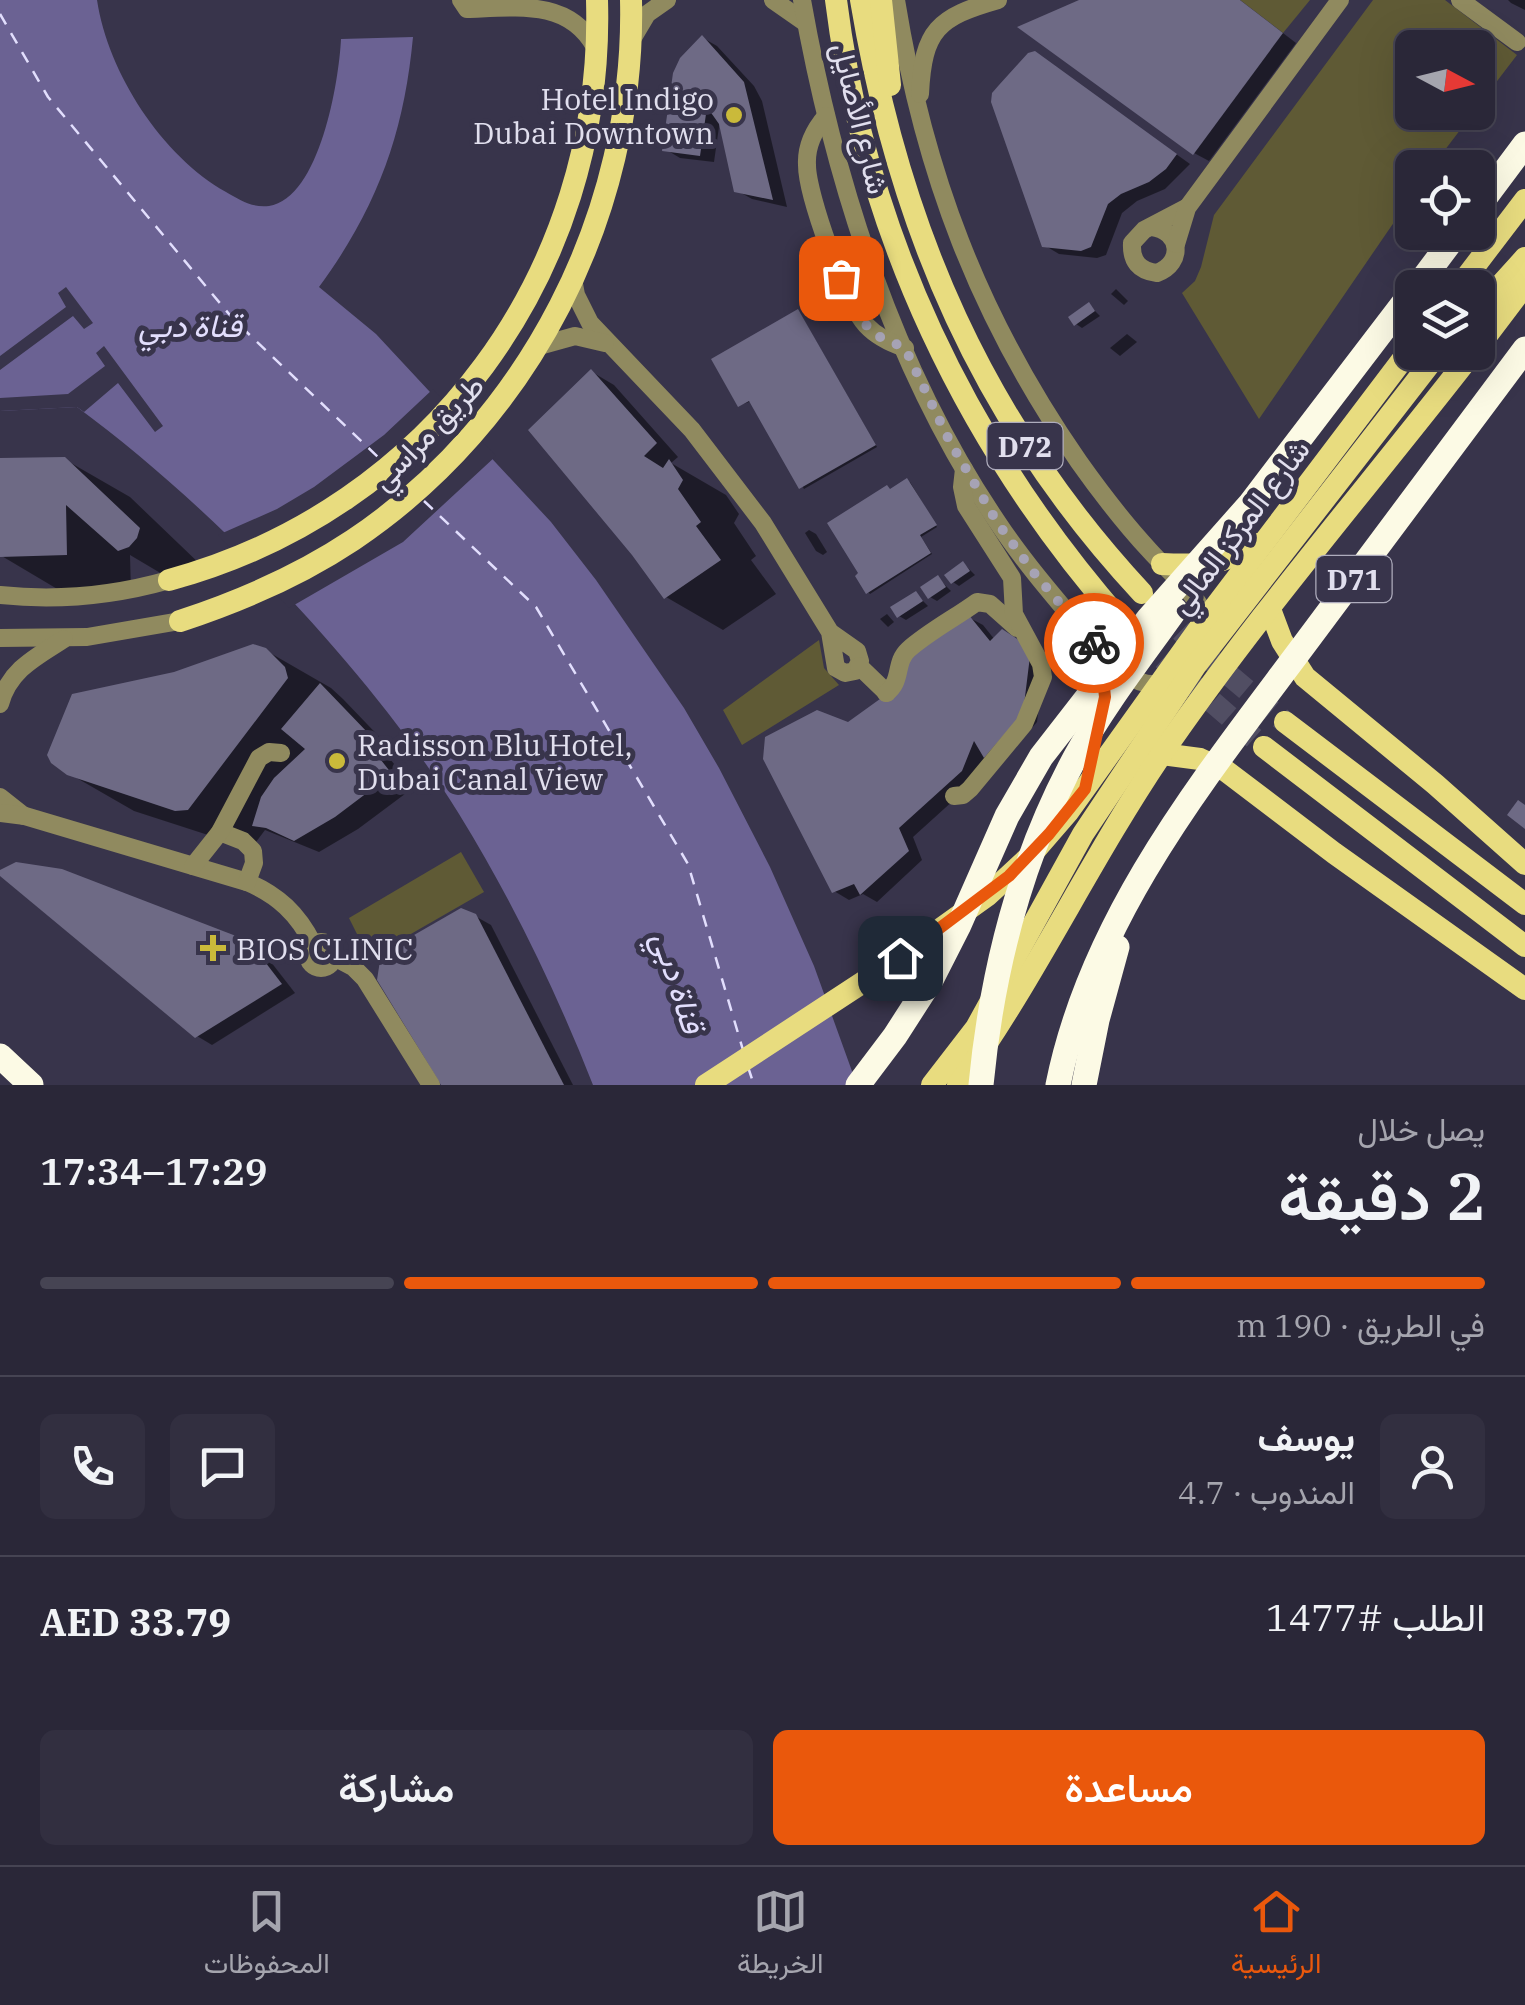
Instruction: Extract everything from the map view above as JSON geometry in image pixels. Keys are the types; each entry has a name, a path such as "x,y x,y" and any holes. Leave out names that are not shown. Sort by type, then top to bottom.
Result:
{"highway":[{"path":"1495,184 1525,144"},
{"path":"1429,270 1444,250"},
{"path":"980,1085 993,980 1019,887 1075,758 1250,504 1395,315"},
{"name":"D71","path":"1138,886 1184,809 1525,350"},
{"path":"1498,386 1525,363"},
{"path":"858,1085 931,980 1006,816 1042,757 1149,618 1250,504"},
{"path":"1058,1085 1090,974 1138,886"},
{"path":"1084,1085 1106,986 1138,886"},
{"path":"0,1056 32,1085"}],"main road":[{"name":"طريق مراسي","path":"169,580 254,551 309,523 360,490 430,431 470,386 505,338 545,261 574,181 597,56 598,0"},
{"name":"طريق مراسي","path":"180,621 283,580 326,558 380,522 430,480 495,409 536,351 573,279 602,202 621,123 631,0"},
{"path":"823,0 845,74"},
{"name":"شارع الأصايل","path":"836,0 845,74 871,171 901,262 959,391 1033,512 1122,621"},
{"name":"شارع الأصايل","path":"860,0 896,164 932,267 992,392 1061,498 1142,592"},
{"path":"881,0 896,131 896,164"},
{"path":"1472,270 1525,200"},
{"path":"1495,291 1525,258"},
{"name":"D71","path":"1495,324 1525,285"},
{"name":"شارع المركز المالي","path":"706,1085 900,958 1009,876 1049,834 1157,701 1206,619 1395,369"},
{"path":"932,1085 960,1052 998,992 1157,701 1196,665 1425,370"},
{"name":"D71","path":"958,1085 1018,997 1090,868 1162,754 1270,609 1459,370"},
{"path":"1162,564 1213,564 1235,558 1266,540"},
{"path":"1270,609 1288,654 1315,688 1436,784 1525,864"},
{"path":"1085,789 1104,707 1100,650"},
{"path":"1285,722 1525,904"},
{"path":"1264,747 1525,946"},
{"path":"1162,754 1200,759 1226,770 1334,853 1525,989"}],"street":[{"path":"462,0 467,9 546,5 564,10 586,29 597,56"},
{"path":"630,42 647,14 667,0"},
{"path":"773,0 806,22"},
{"name":"شارع الأصايل","path":"802,0 826,116 862,237 905,348 964,468 1015,548 1100,650 1157,701"},
{"name":"شارع الأصايل","path":"896,0 920,114 956,236 1000,331 1084,468 1197,602 1206,619"},
{"path":"920,114 922,62 932,33 956,13 998,0"},
{"path":"1460,0 1517,42"},
{"path":"1187,208 1137,235 1132,252 1140,268 1148,272 1164,270 1175,259 1187,208 1340,3"},
{"path":"826,116 812,137 807,175 841,278 867,326 878,336 905,348"},
{"path":"1152,227 1167,231 1176,244"},
{"path":"573,279 582,310 717,460 763,524 830,632 836,668 845,673 857,668 884,695 896,682 900,662 908,650 977,602 990,604 1024,634"},
{"path":"536,351 575,336 611,346"},
{"path":"954,796 970,789 1024,724 1043,671 1014,614 1012,578 966,506 964,468"},
{"name":"طريق مراسي","path":"0,596 94,596 169,580"},
{"path":"1196,665 1205,638 1206,619"},
{"name":"طريق مراسي","path":"0,638 64,639 180,621"},
{"path":"0,704 6,687 19,670 64,639"},
{"path":"194,866 220,832 259,758 269,752 281,753"},
{"path":"0,797 24,816"},
{"path":"0,813 24,816 194,866 247,882 270,894 291,910 313,944 328,944 334,957 353,967 365,980 432,1085"},
{"path":"220,832 243,841 253,851 254,863 247,882"}],"shaded area":[{"path":"1240,0 1310,0 1283,33"},
{"path":"1373,0 1445,0 1484,30 1395,30 1395,130 1460,130 1445,150 1395,150 1395,221 1259,419 1182,293 1195,281 1201,267 1214,215"},
{"path":"1495,38 1517,55 1495,84"},
{"path":"819,640 824,668 839,685 742,745 723,710"},
{"path":"461,852 484,892 369,958 349,918"}],"water":[{"name":"قناة دبي","path":"0,0 97,0 113,56 160,135 180,157 226,192 263,206 287,198 314,161 331,108 341,39 413,37 403,106 384,169 357,228 319,287 376,334 551,522 684,708 770,867 814,966 857,1085 593,1085 532,946 478,846 422,759 335,648 286,594 182,493 77,407 0,411"}],"pier":[{"path":"66,287 93,323 84,329 73,316 0,370 0,356 66,307 58,293"},
{"path":"104,346 163,426 155,432 118,383 84,412 77,407 0,411 0,398 68,394 105,366 96,353"},
{"path":"433,389 496,456 403,542 289,608 218,535 277,509 314,487 384,435"}],"building":[{"path":"1079,0 1240,0 1283,33 1193,155 1017,27"},
{"name":"Hotel Indigo Dubai Downtown","path":"702,35 744,82 773,200 734,192 719,124 707,107 700,156 662,151 673,73 680,58"},
{"path":"1035,51 1177,154 1149,182 1108,204 1091,247 1081,251 1042,247 991,102 992,93 1028,53"},
{"path":"1089,302 1095,311 1074,326 1068,317"},
{"path":"798,309 876,445 799,489 749,401 738,407 711,359"},
{"path":"591,369 657,443 644,456 663,468 669,459 683,480 678,489 701,522 696,526 721,560 664,599 528,430"},
{"path":"65,457 140,528 137,538 118,551 66,505 67,555 0,557 0,458"},
{"path":"907,478 937,525 920,535 931,553 866,594 855,576 858,573 827,523 887,485 890,489"},
{"path":"963,561 970,571 951,584 944,575"},
{"path":"938,575 946,587 928,599 920,587"},
{"path":"916,591 923,601 897,618 890,607"},
{"path":"968,614 990,641 1002,629 1031,648 1023,713 984,758 974,741 962,771 899,828 909,851 860,895 854,884 832,893 763,759 765,737 817,710 848,722 898,686 906,659"},
{"path":"253,644 266,648 285,667 288,678 188,810 175,811 67,775 51,763 47,755 72,694 174,672"},
{"name":"Radisson Blu Hotel, Dubai Canal View","path":"320,683 369,734 366,741 392,774 335,817 294,841 252,826 261,797 274,778 305,749 281,729"},
{"path":"1518,800 1525,805 1525,829 1507,815"},
{"path":"16,862 62,869 249,941 282,984 195,1038 0,876 0,870"},
{"path":"461,908 476,914 564,1085 441,1085 377,980 381,954"}],"ferry route":[{"path":"0,14 48,97 234,320 378,457"},
{"path":"395,473 407,485"},
{"path":"424,501 536,607 688,864 743,1050"},
{"path":"748,1067 754,1085"}],"tunnel":[{"path":"1157,608 1285,722"},
{"path":"1138,637 1264,747"}],"way so far":[{"path":"841,278 867,326 878,336 905,348 949,440 997,522 1034,573 1094,643"}],"place":[{"name":"Hotel Indigo Dubai Downtown","path":"734,115"},
{"name":"Radisson Blu Hotel, Dubai Canal View","path":"337,761"},
{"name":"BIOS CLINIC","path":"213,948"}],"route":[{"path":"900,958 1009,876 1085,789 1105,697 1100,650 1094,643"}]}
